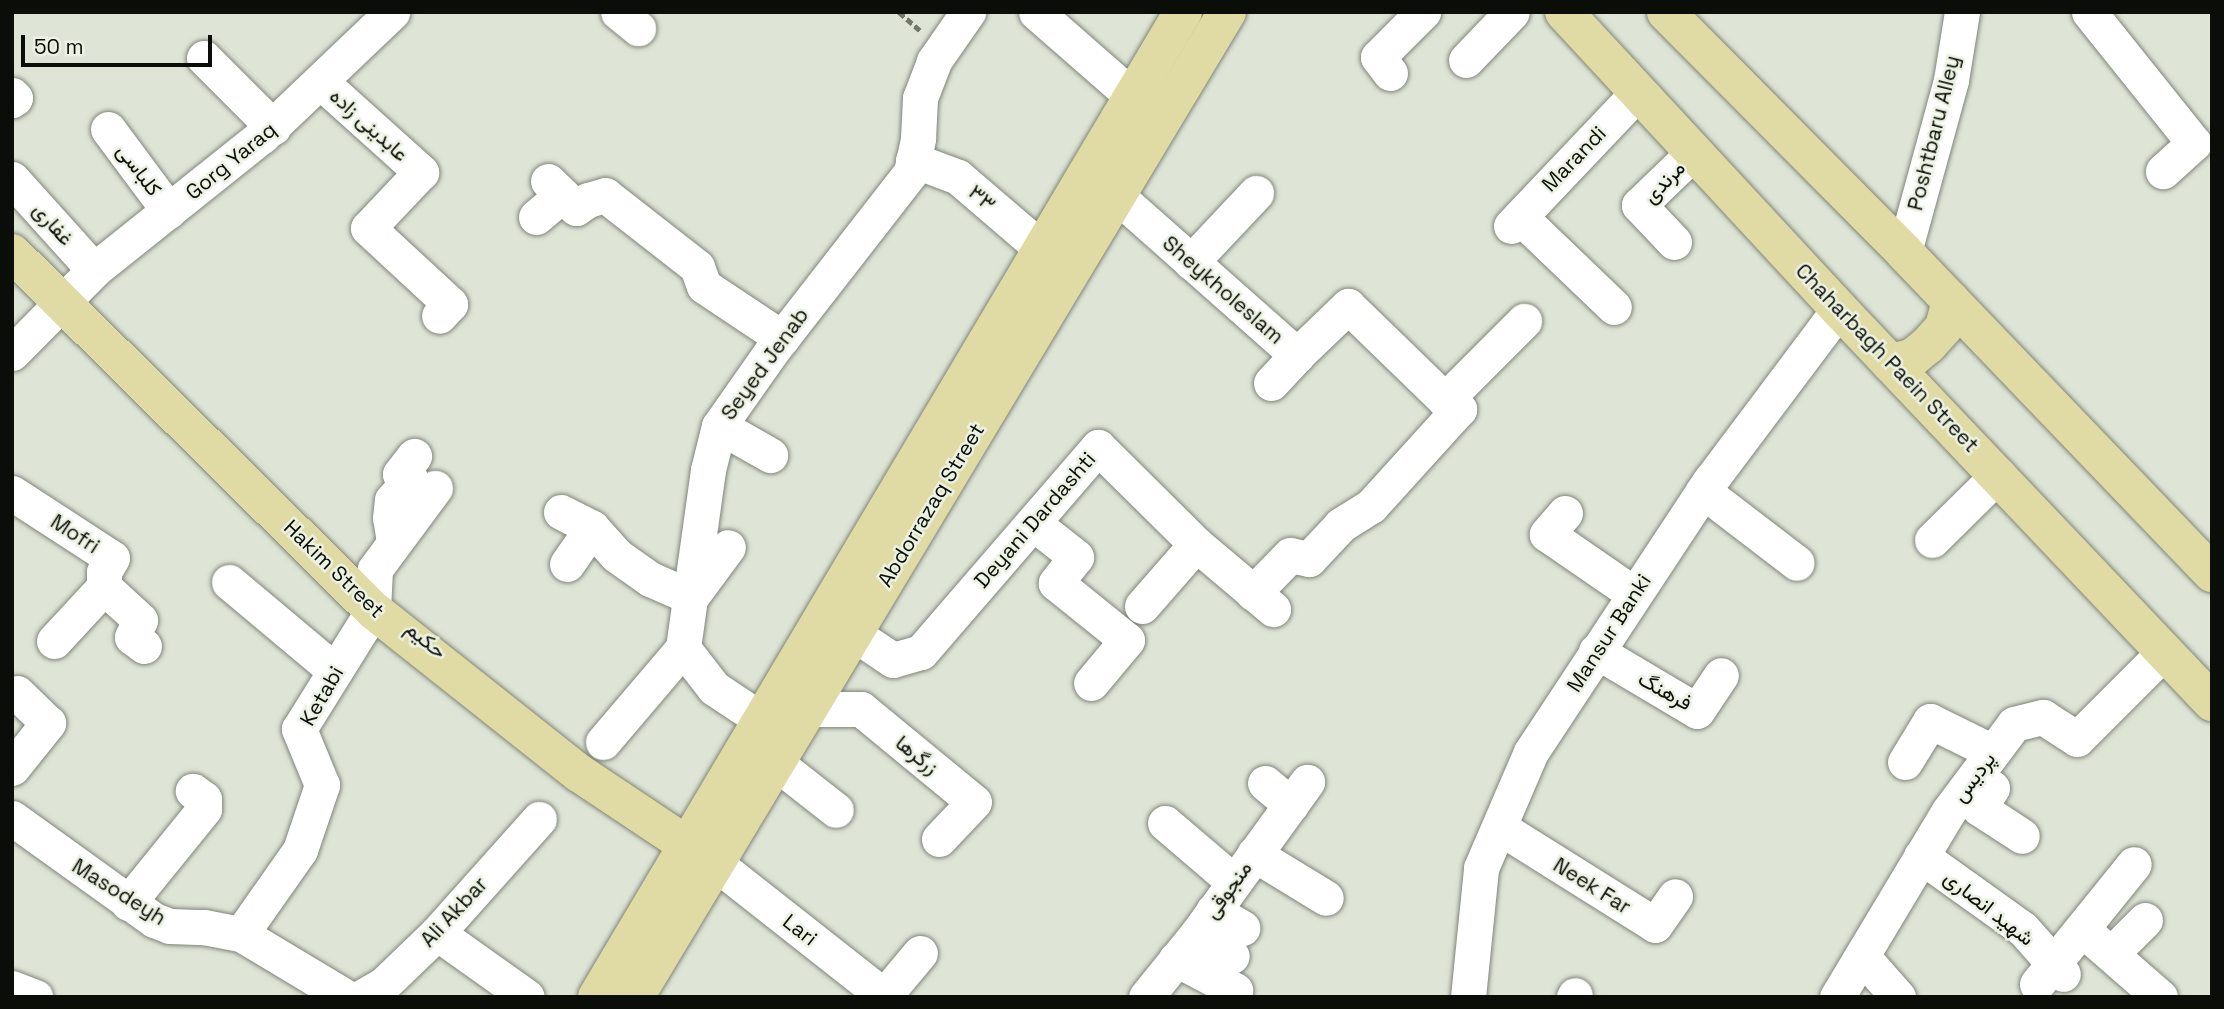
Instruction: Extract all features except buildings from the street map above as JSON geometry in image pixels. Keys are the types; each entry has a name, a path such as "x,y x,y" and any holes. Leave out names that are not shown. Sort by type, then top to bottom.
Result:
{"main road":[{"name":"Abdorrazaq Street","path":"635,997 762,720 1183,12"},
{"name":"Abdorrazaq Street","path":"597,997 704,851 776,763 1227,12"},
{"path":"1140,156 1199,85 1244,12"},
{"name":"Chaharbagh Paein Street","path":"1564,12 1839,309 2212,702"},
{"path":"1670,15 1904,252 2212,573"},
{"name":"Hakim Street","path":"12,253 373,610 579,773 704,851"},
{"path":"1890,363 1912,358 1928,345 1944,327 1951,301"}],"street":[{"name":"Seyed Jenab","path":"682,648 708,470 719,426 782,338 911,172 920,99 934,61 968,12"},
{"path":"1036,12 1132,96"},
{"path":"1390,73 1378,57 1423,12"},
{"path":"1466,60 1512,12"},
{"path":"1960,21 1989,12"},
{"path":"2089,12 2194,143 2163,171"},
{"name":"Gorg Yaraq","path":"12,353 61,300 94,270 273,127 390,13"},
{"name":"Poshtbaru Alley","path":"1904,252 1951,80 1960,21"},
{"path":"204,58 273,127"},
{"name":"عابدینی زاده","path":"321,82 421,172 368,228 450,304 439,316"},
{"name":"Marandi","path":"1614,307 1515,221 1637,93"},
{"path":"12,95 15,98 12,100"},
{"name":"کلباسی","path":"108,129 169,211"},
{"name":"مرندی","path":"1674,242 1639,205 1693,153"},
{"name":"۳۳","path":"913,160 958,177 1042,250"},
{"name":"غفاری","path":"12,179 94,270"},
{"path":"536,218 555,188 576,208 587,200 605,195 697,267 704,286 782,338"},
{"path":"1191,261 1256,193"},
{"name":"Sheykholeslam","path":"1116,195 1297,355 1348,306 1445,400"},
{"name":"حکیم","path":"12,241 366,591 584,765 704,851"},
{"name":"Mansur Banki","path":"1477,992 1481,868 1531,752 1703,491 1839,309"},
{"path":"1445,400 1524,321"},
{"path":"1271,383 1297,355"},
{"name":"Deyani Dardashti","path":"854,634 893,660 921,652 991,559 1033,523 1098,447 1196,544 1263,601 1290,555 1309,559 1341,525 1371,506 1459,409 1445,400"},
{"path":"719,426 770,455"},
{"path":"394,542 390,518 392,500 410,479 400,474 414,456"},
{"path":"1932,540 1998,475"},
{"path":"373,610 375,569 435,488"},
{"path":"1703,491 1797,563"},
{"name":"Mofri","path":"12,493 112,558 104,572 104,587 140,620 132,637 144,646"},
{"path":"561,512 592,528 617,555 639,571 691,597 728,547"},
{"path":"1565,513 1547,534 1634,594"},
{"path":"1033,523 1076,557 1056,583 1127,640 1091,683"},
{"path":"567,564 592,528"},
{"path":"1142,607 1196,544"},
{"path":"229,582 335,671"},
{"path":"54,641 104,587"},
{"name":"Ketabi","path":"241,934 300,850 322,785 299,729 373,610"},
{"path":"603,742 682,648 714,688 762,720"},
{"name":"فرهنگ","path":"1596,651 1697,711 1721,675"},
{"name":"پردیس","path":"1837,997 1921,856 2014,723 2043,717 2077,739 2164,652"},
{"path":"16,754 48,723 17,693"},
{"name":"زرگرها","path":"808,709 861,709 974,802 939,839"},
{"path":"1905,762 1930,721 1984,764 1992,788 1979,808 2022,836"},
{"path":"776,763 836,810"},
{"path":"128,902 204,809 204,799 193,790"},
{"name":"منجوقی","path":"1146,997 1196,935 1254,854 1288,790"},
{"name":"Masodeyh","path":"12,818 128,902 170,926 204,927 241,934 346,997"},
{"name":"Ali Akbar","path":"362,997 383,985 437,933 539,818"},
{"path":"1165,824 1234,882"},
{"name":"Neek Far","path":"1499,827 1655,925 1675,896"},
{"name":"Lari","path":"704,851 884,996 920,953"},
{"path":"1254,854 1326,898"},
{"name":"شهید انصاری","path":"1921,856 2022,929 2052,974 2134,864"},
{"path":"2111,954 2145,919"},
{"path":"2083,930 2160,997"},
{"path":"437,933 527,997"},
{"path":"1196,935 1238,942"},
{"path":"1196,935 1235,990"},
{"path":"1862,956 1898,997"},
{"path":"12,988 35,997"}]}
